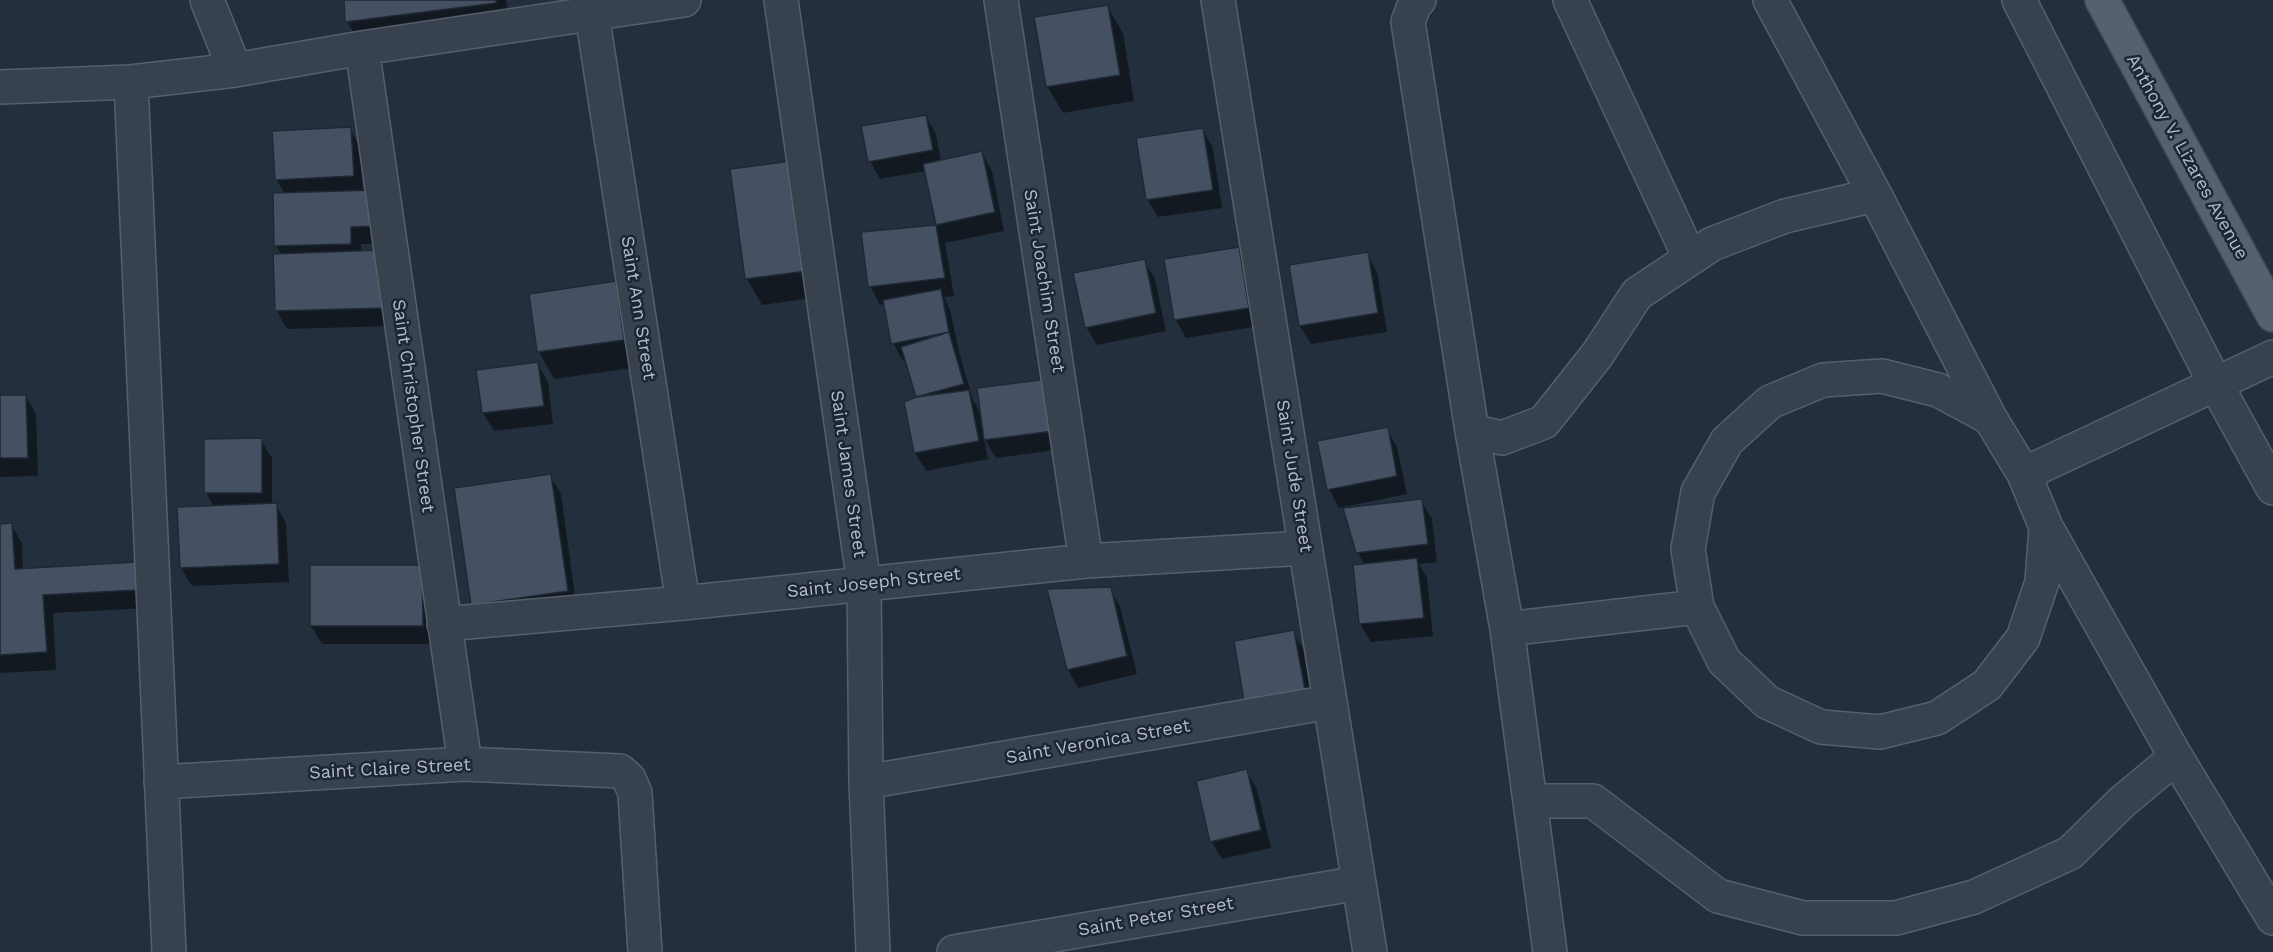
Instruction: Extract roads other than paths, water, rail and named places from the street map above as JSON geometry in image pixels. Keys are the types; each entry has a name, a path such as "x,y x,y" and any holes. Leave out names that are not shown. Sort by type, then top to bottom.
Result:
{"main road":[{"name":"Anthony V. Lizares Avenue","path":"2102,0 2273,315"}],"street":[{"path":"207,0 235,70"},
{"path":"0,87 131,82 235,70 362,48 684,0"},
{"name":"Saint James Street","path":"781,0 864,584 866,782 873,952"},
{"name":"Saint Joachim Street","path":"1001,0 1086,561"},
{"name":"Saint Jude Street","path":"1218,0 1370,952"},
{"path":"1419,0 1415,3 1408,22 1472,431 1507,629 1550,952"},
{"path":"1570,0 1690,258"},
{"path":"1770,0 1875,195 1990,418 2024,474 2046,528 2176,757 2273,918"},
{"path":"2019,0 2215,383 2273,488"},
{"name":"Saint Ann Street","path":"592,14 683,603"},
{"name":"Saint Christopher Street","path":"362,48 465,764"},
{"path":"131,82 169,952"},
{"path":"1472,431 1502,438 1544,422 1597,355 1637,294 1712,244 1785,216 1875,195"},
{"path":"2024,474 2273,357"},
{"path":"1990,418 1938,390 1882,376 1824,380 1770,402 1727,441 1698,492 1688,549 1696,607 1724,661 1767,702 1821,727 1880,732 1937,718 1987,685 2023,638 2042,582 2046,528"},
{"name":"Saint Joseph Street","path":"444,624 683,603 1086,561 1305,548"},
{"path":"1507,629 1696,607"},
{"name":"Saint Veronica Street","path":"866,782 1330,702"},
{"path":"1530,801 1593,801 1718,896 1803,918 1896,918 1974,897 2070,853 2122,802 2176,757"},
{"name":"Saint Claire Street","path":"161,782 465,764 620,771 629,779 635,793 645,952"},
{"name":"Saint Peter Street","path":"954,952 1359,883"}]}
